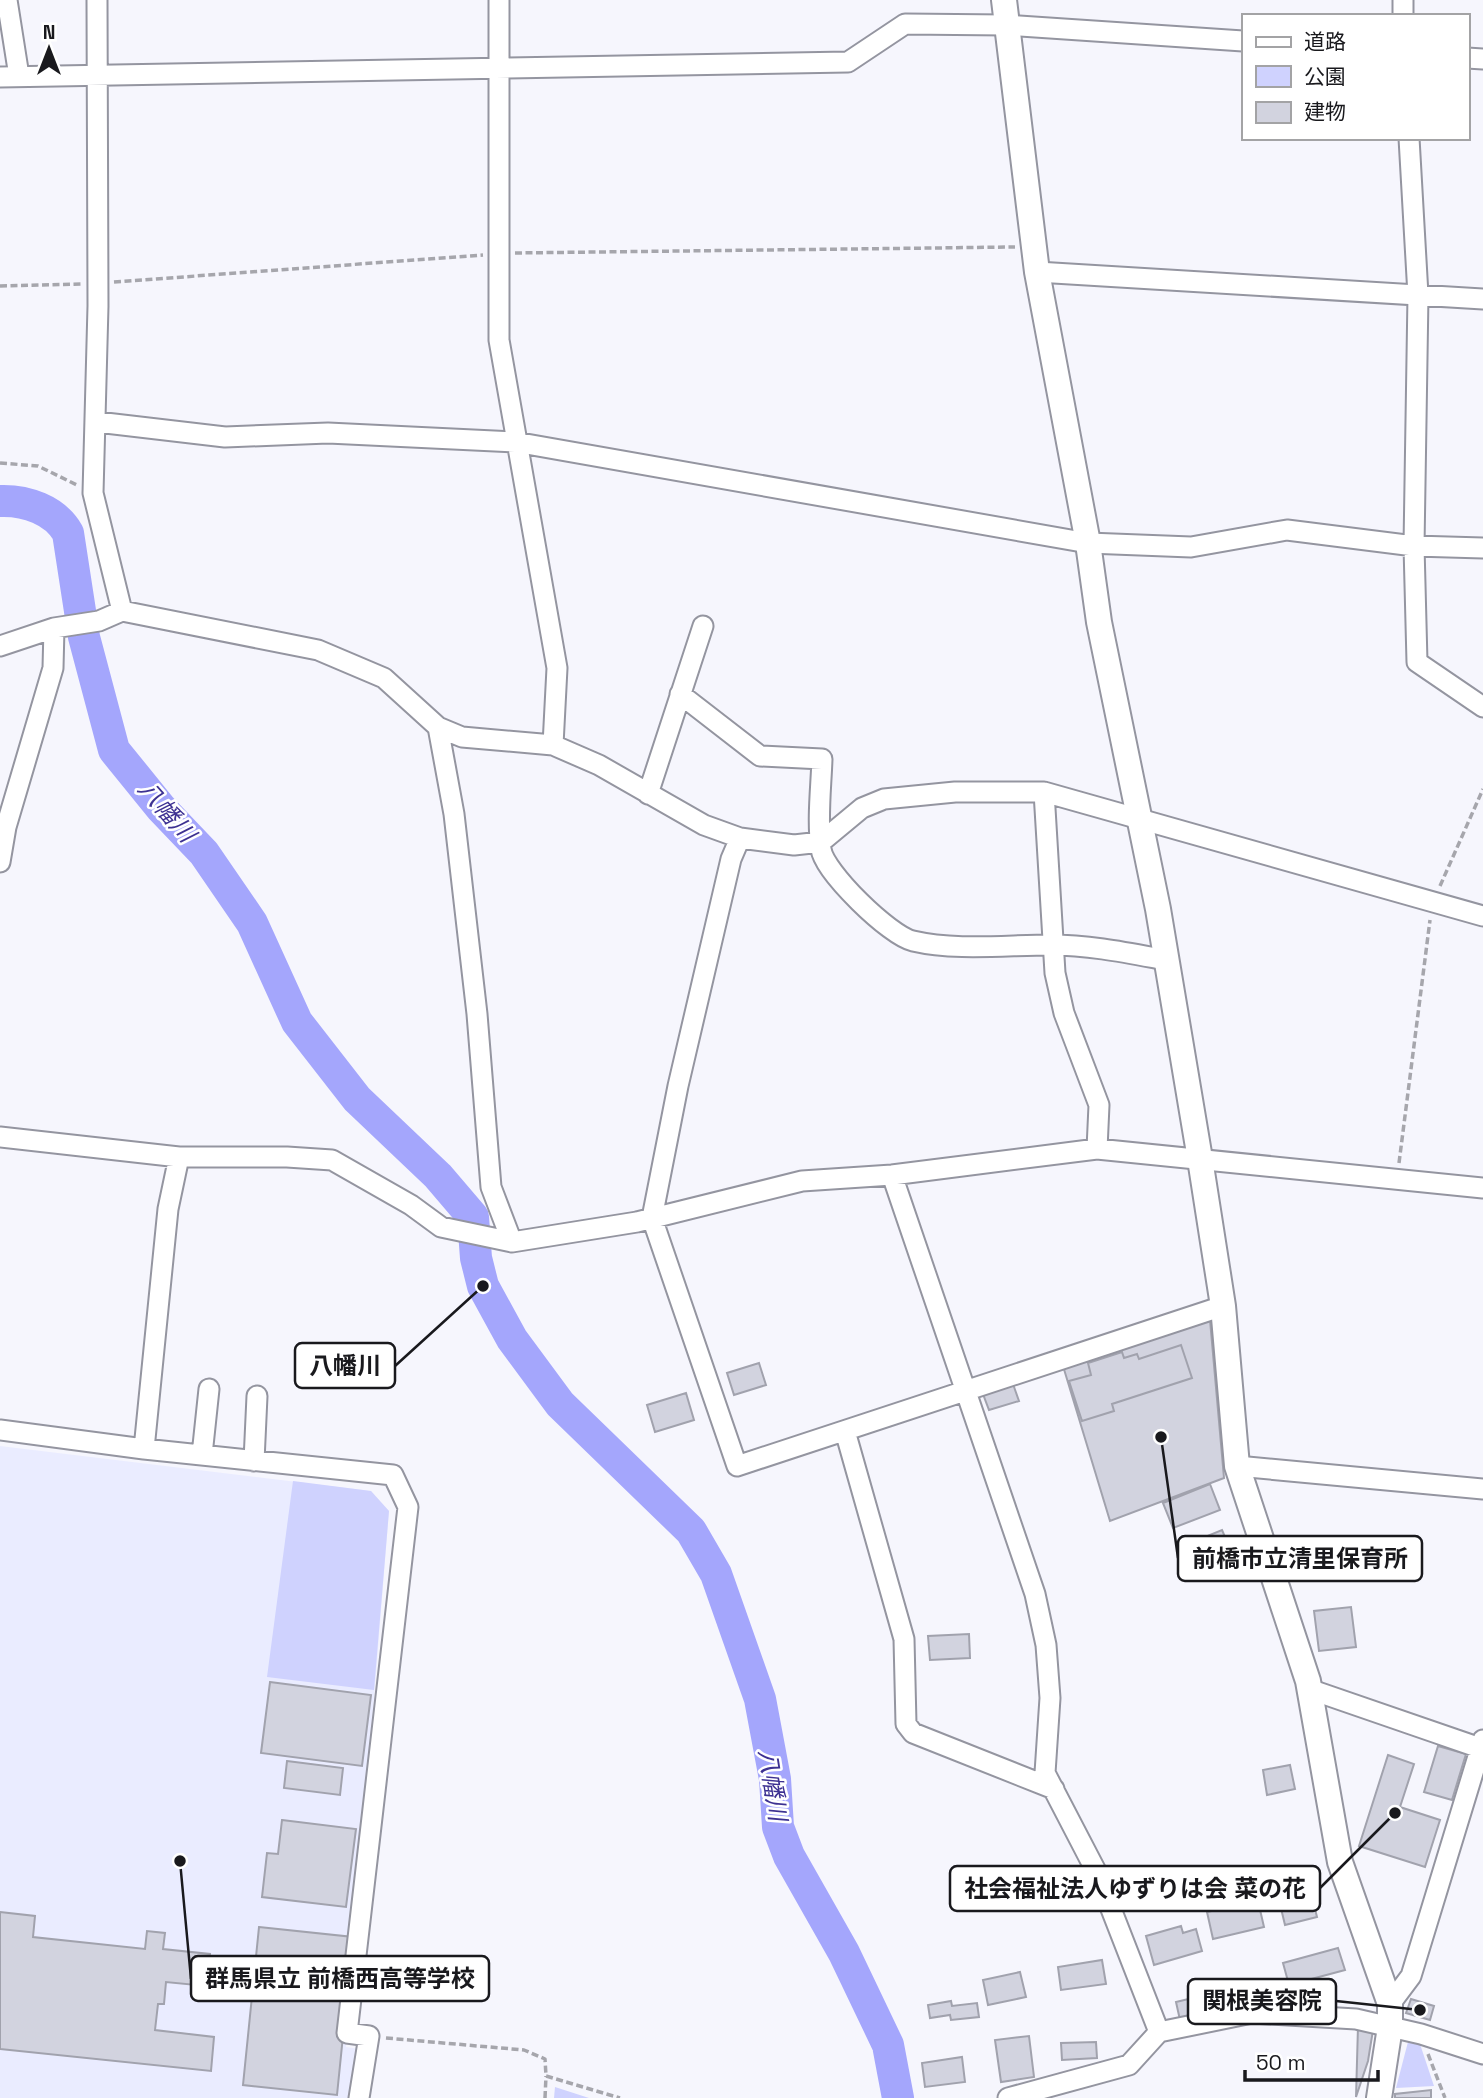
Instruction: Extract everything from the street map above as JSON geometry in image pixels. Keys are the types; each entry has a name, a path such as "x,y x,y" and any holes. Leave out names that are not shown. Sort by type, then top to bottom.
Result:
{"street":[{"path":"7,0 9,77 848,62 905,24 1006,25 1242,41"},
{"path":"97,0 96,422 93,493 122,611"},
{"path":"499,0 499,340 557,667 553,745"},
{"path":"1004,0 1037,272 1088,542 1099,622 1140,818 1200,1159 1223,1306 1237,1466 1309,1689 1340,1862 1390,2016"},
{"path":"1409,140 1418,295 1414,546 1417,662 1483,707"},
{"path":"1037,272 1483,299"},
{"path":"96,422 225,437 328,433 515,442 1088,542 1191,547 1287,530 1414,546 1483,548"},
{"path":"0,646 61,626 99,621 122,611 318,650 384,678 438,727 462,737 553,745 600,765 704,825 740,838 794,845 821,842 862,808 884,799 955,792 1044,792 1483,916"},
{"path":"0,862 3,826 52,668 61,626"},
{"path":"648,794 703,626"},
{"path":"680,694 760,756 822,759 821,852 875,919 911,941 961,945 1055,945 1113,950 1166,960"},
{"path":"438,727 454,814 477,1014 491,1187 512,1242"},
{"path":"1044,792 1055,973 1065,1013 1099,1105 1097,1149"},
{"path":"740,838 731,859 678,1086 652,1218 737,1466 967,1388 1223,1306"},
{"path":"0,1137 179,1157 287,1157 332,1160 411,1205 441,1227 512,1242 652,1218 802,1181 892,1175 1097,1149 1483,1188"},
{"path":"144,1449 168,1209 179,1157"},
{"path":"892,1175 967,1388 1035,1594 1046,1645 1050,1698 1045,1773 1097,1873 1158,2032"},
{"path":"202,1455 209,1389"},
{"path":"254,1461 257,1396"},
{"path":"0,1430 144,1449 393,1475 408,1507 347,2033 369,2036 359,2098"},
{"path":"845,1431 904,1639 906,1724 913,1733 1054,1789"},
{"path":"1237,1466 1483,1489"},
{"path":"1309,1689 1482,1744 1411,1976 1390,2016 1379,2098"},
{"path":"1008,2098 1129,2065 1158,2032 1252,2013 1356,2019 1390,2016 1420,2034 1483,2054"}],"path":[{"path":"0,286 96,284 497,254 1034,247"},
{"path":"0,463 37,466 93,493"},
{"path":"1397,1179 1433,902 1483,789"},
{"path":"1420,2034 1445,2098"},
{"path":"369,2036 524,2050 545,2059 545,2098"},
{"path":"546,2076 621,2098"}],"shaded area":[{"path":"0,1446 371,1491 389,1511 346,2047 359,2049 351,2098 0,2098"}],"green space":[{"path":"293,1481 371,1491 389,1511 374,1690 267,1677"},
{"path":"1409,2038 1419,2041 1434,2086 1396,2088"},
{"path":"555,2087 589,2098 554,2098"}],"building":[{"path":"1210,1320 1224,1478 1110,1521 1063,1366"},
{"path":"1181,1345 1192,1378 1112,1404 1114,1411 1082,1421 1069,1381 1091,1375 1088,1363 1122,1352 1124,1358 1137,1354 1139,1359"},
{"path":"759,1363 766,1385 734,1395 727,1373"},
{"path":"1013,1384 1019,1401 989,1410 983,1394"},
{"path":"686,1393 694,1420 655,1432 647,1405"},
{"path":"1210,1484 1220,1510 1173,1528 1163,1503"},
{"path":"1222,1530 1231,1551 1204,1563 1195,1541"},
{"path":"1351,1607 1356,1647 1319,1651 1314,1611"},
{"path":"969,1634 970,1658 930,1660 928,1636"},
{"path":"270,1682 371,1695 362,1766 261,1753"},
{"path":"1438,1746 1466,1754 1452,1800 1424,1792"},
{"path":"1388,1755 1414,1764 1400,1807 1440,1820 1425,1867 1359,1846"},
{"path":"287,1761 343,1768 340,1795 284,1788"},
{"path":"1290,1765 1295,1789 1267,1795 1263,1770"},
{"path":"282,1820 356,1829 346,1907 262,1897 267,1853 278,1854"},
{"path":"1311,1893 1317,1917 1285,1925 1279,1900"},
{"path":"1258,1901 1264,1927 1213,1939 1207,1912"},
{"path":"0,1912 35,1916 33,1937 145,1949 147,1931 165,1933 163,1949 210,1954 206,1986 166,1982 164,2004 158,2004 155,2030 214,2037 211,2071 0,2049"},
{"path":"1181,1926 1183,1933 1196,1929 1202,1951 1154,1965 1146,1936"},
{"path":"259,1927 353,1937 337,2095 243,2085"},
{"path":"1338,1948 1345,1970 1289,1985 1283,1963"},
{"path":"1102,1960 1106,1984 1061,1990 1058,1967"},
{"path":"1020,1972 1026,1997 988,2005 983,1980"},
{"path":"1205,1995 1209,2013 1180,2020 1176,2002"},
{"path":"1411,1999 1434,2006 1430,2020 1406,2013"},
{"path":"951,2001 952,2006 977,2003 979,2017 951,2020 950,2015 930,2018 928,2005"},
{"path":"1358,2026 1373,2030 1368,2061 1356,2097"},
{"path":"1029,2036 1034,2077 1001,2082 995,2040"},
{"path":"1096,2042 1097,2058 1062,2060 1061,2043"},
{"path":"962,2057 965,2082 925,2087 922,2063"},
{"path":"1431,2090 1431,2098 1395,2098 1395,2094"}],"waterway":[{"name":"八幡川","path":"0,501 20,502 39,508 56,518 68,533 84,637 114,750 161,808 204,853 252,923 297,1022 357,1099 438,1176 473,1217 476,1258 483,1286 512,1339 560,1404 691,1531 716,1574 760,1699 775,1779 778,1827 789,1856 844,1953 888,2045 898,2098"}],"place":[{"name":"八幡川","path":"483,1286"},
{"name":"前橋市立清里保育所","path":"1161,1437"},
{"name":"社会福祉法人ゆずりは会 菜の花","path":"1395,1813"},
{"name":"群馬県立 前橋西高等学校","path":"180,1861"},
{"name":"関根美容院","path":"1420,2010"}]}
